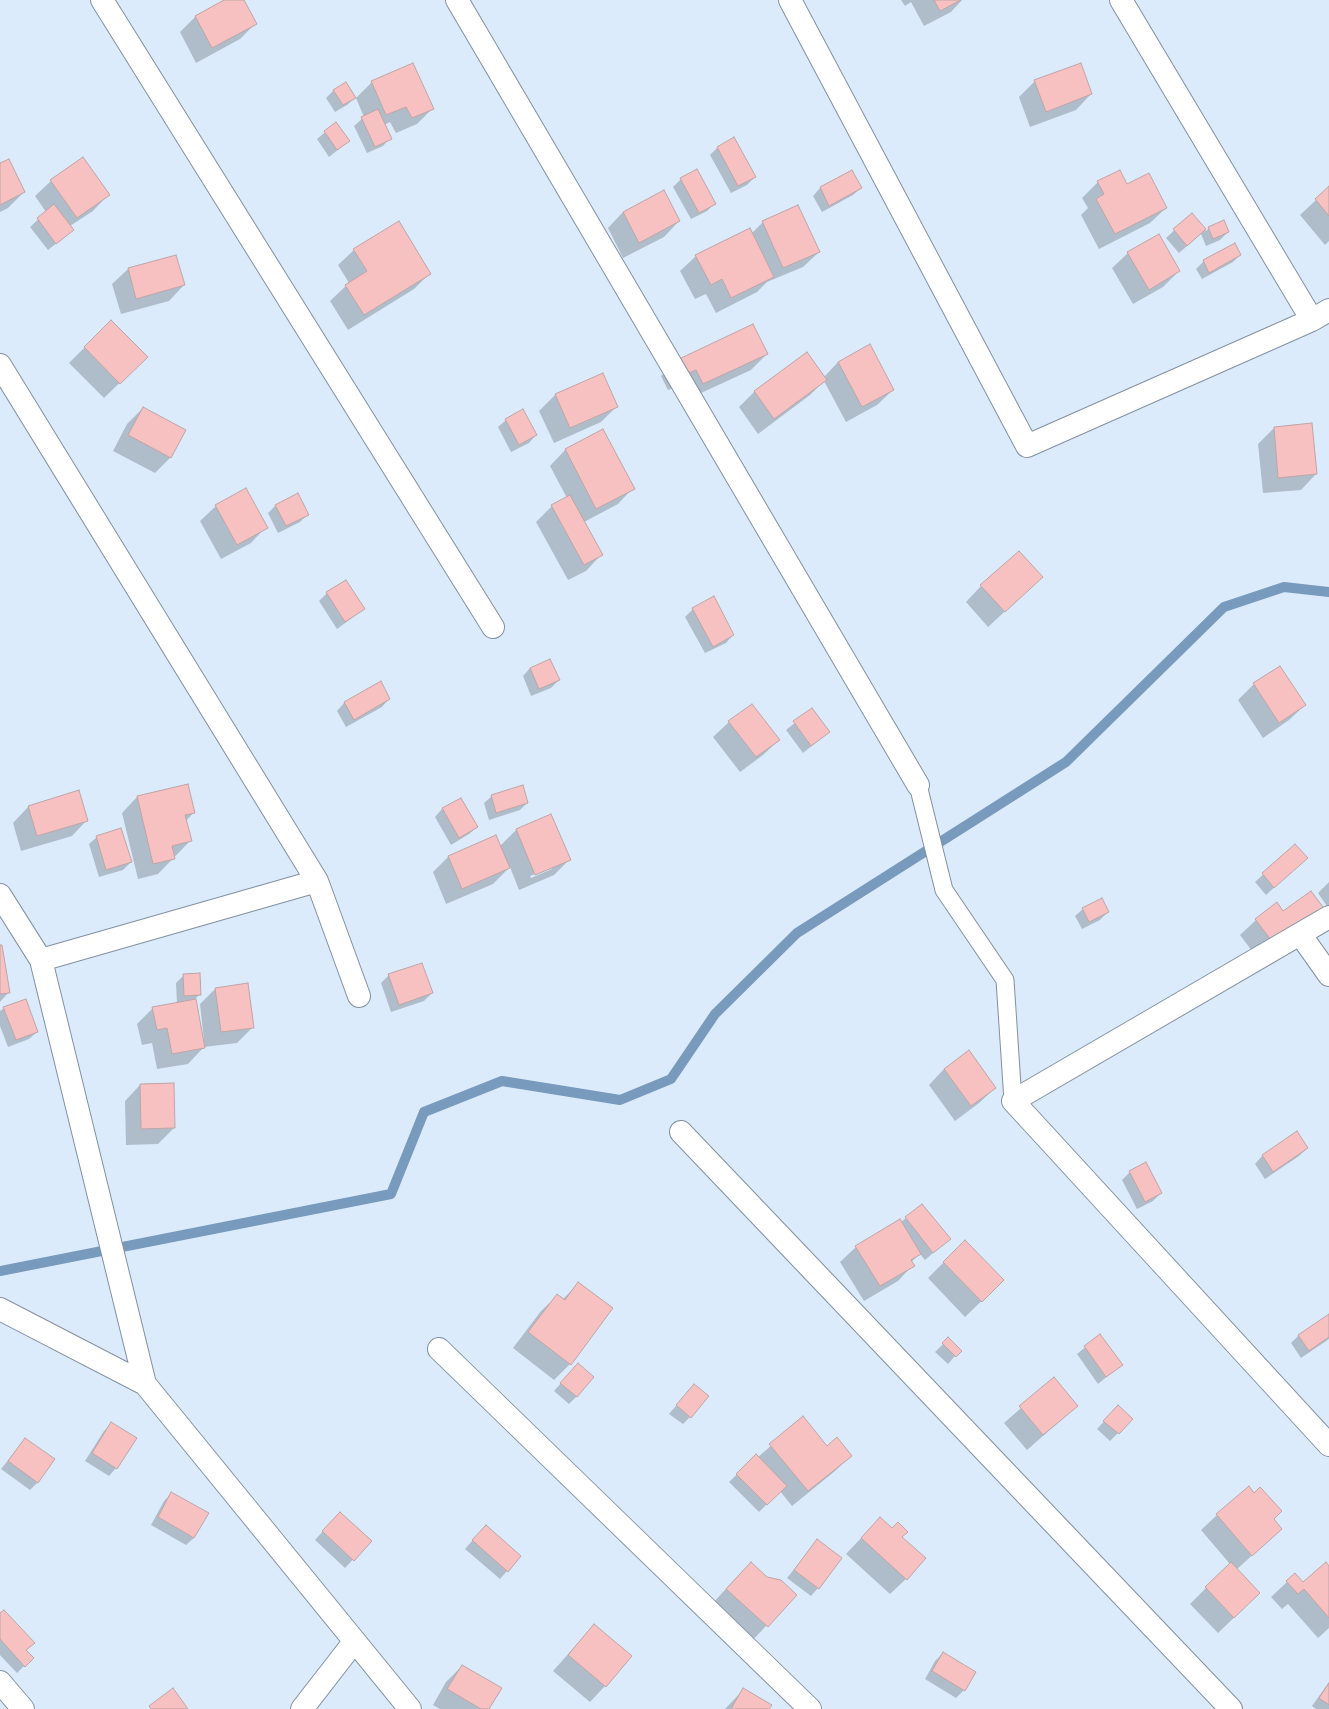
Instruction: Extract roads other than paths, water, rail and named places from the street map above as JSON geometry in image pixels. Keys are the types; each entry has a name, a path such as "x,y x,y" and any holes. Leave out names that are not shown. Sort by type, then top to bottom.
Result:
{"street":[{"path":"102,0 493,627"},
{"path":"458,0 918,786"},
{"path":"790,0 1027,446 1321,315 1121,0"},
{"path":"0,365 317,881 358,996"},
{"path":"41,960 317,881"},
{"path":"0,895 41,960 145,1384"},
{"path":"1329,917 1013,1101 1329,1444"},
{"path":"1300,934 1329,975"},
{"path":"681,1132 1231,1709"},
{"path":"0,1309 145,1384 410,1709"},
{"path":"439,1349 810,1709"},
{"path":"302,1709 354,1642"},
{"path":"0,1682 23,1709"}],"lane":[{"path":"918,786 944,890 1005,980 1013,1101"}],"waterway":[{"path":"0,1271 391,1194 424,1112 502,1081 620,1100 671,1079 715,1014 797,933 1066,762 1224,607 1284,587 1329,592"}]}
